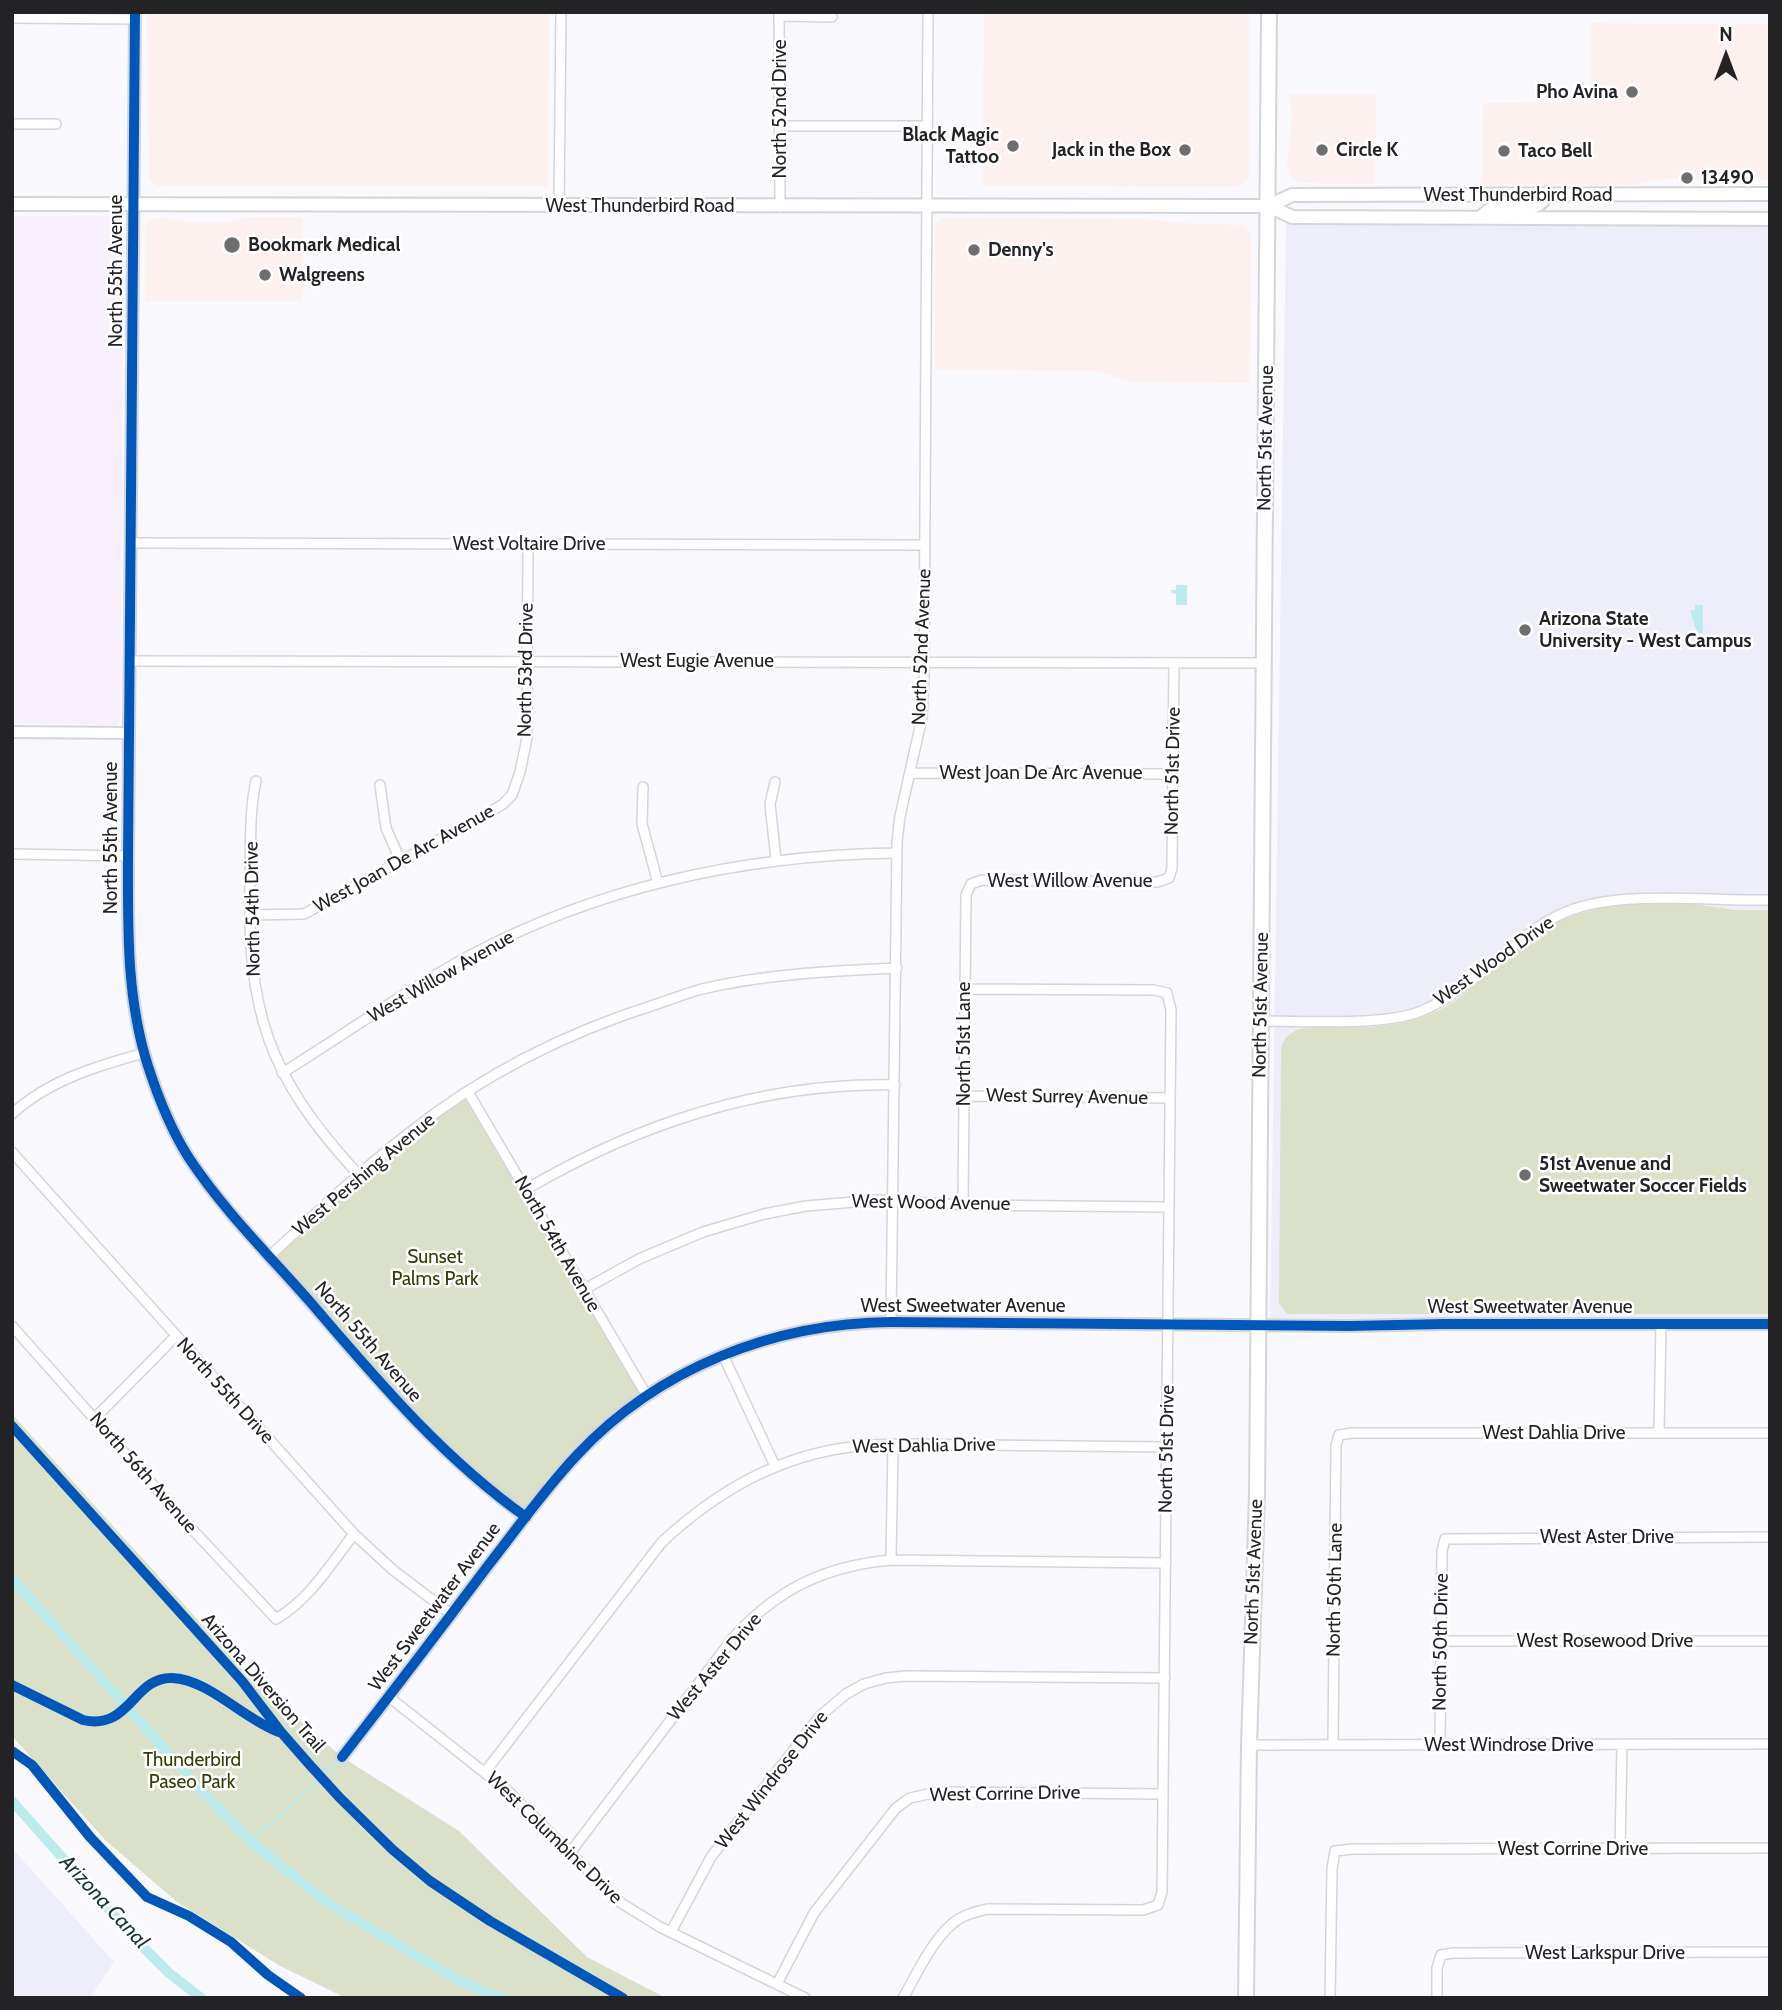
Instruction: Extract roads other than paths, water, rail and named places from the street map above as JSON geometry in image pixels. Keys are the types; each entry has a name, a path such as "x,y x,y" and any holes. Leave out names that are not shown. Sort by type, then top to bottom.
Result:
{"main road":[{"name":"North 51st Avenue","path":"1246,1998 1249,1745 1257,1494 1269,12"},
{"path":"1480,218 1491,208 1534,206 1543,203 1547,193"},
{"path":"1646,194 1646,219"},
{"name":"West Thunderbird Road","path":"12,204 1269,206 1292,195 1770,194"},
{"name":"West Thunderbird Road","path":"1269,206 1292,217 1770,219"}],"street":[{"path":"559,206 561,12"},
{"name":"North 52nd Avenue","path":"891,1322 897,968 896,853 900,816 922,718 924,662 928,12"},
{"path":"779,14 832,17"},
{"name":"North 52nd Drive","path":"779,14 779,207"},
{"path":"12,18 135,15"},
{"name":"North 55th Avenue","path":"135,15 128,856 129,961 134,1009 144,1053 170,1122 189,1157 228,1211 423,1429 488,1489 526,1517"},
{"path":"12,124 56,124"},
{"path":"780,126 928,126"},
{"name":"West Voltaire Drive","path":"132,543 925,545"},
{"name":"North 53rd Drive","path":"512,795 527,738 528,544"},
{"name":"West Eugie Avenue","path":"131,661 1264,663"},
{"name":"North 51st Drive","path":"1169,878 1172,868 1174,663"},
{"path":"12,732 129,733"},
{"name":"West Joan De Arc Avenue","path":"910,773 1173,774"},
{"name":"North 54th Drive","path":"256,781 252,802 250,915 251,959 256,999 264,1029 282,1073 307,1113 358,1174"},
{"path":"775,782 770,804 776,860"},
{"path":"380,785 386,828 401,862"},
{"path":"643,787 642,824 657,883"},
{"name":"West Joan De Arc Avenue","path":"250,915 304,914 490,813 512,795"},
{"name":"West Willow Avenue","path":"282,1073 467,958 515,933 565,913 657,883 713,870 828,855 896,853"},
{"path":"12,855 128,856"},
{"name":"West Willow Avenue","path":"971,884 982,880 1157,882 1169,878"},
{"name":"North 51st Lane","path":"963,1205 966,895 971,884"},
{"name":"West Wood Drive","path":"1261,1021 1357,1020 1406,1016 1438,1003 1459,989 1526,934 1549,919 1591,904 1627,900 1770,900"},
{"name":"West Pershing Avenue","path":"270,1256 358,1174 411,1131 515,1064 576,1033 701,989 809,972 897,968"},
{"name":"North 51st Drive","path":"903,1998 938,1941 952,1924 968,1914 987,1909 1143,1910 1158,1905 1162,1892 1171,1010 1167,993 1154,990 964,989"},
{"path":"12,1114 43,1090 69,1077 144,1053"},
{"path":"525,1191 592,1154 637,1133 680,1118 768,1095 848,1086 895,1085"},
{"name":"North 54th Avenue","path":"468,1092 647,1395"},
{"name":"West Surrey Avenue","path":"964,1096 1170,1098"},
{"name":"North 55th Drive","path":"12,1152 354,1534 393,1570 451,1614"},
{"name":"West Wood Avenue","path":"583,1290 639,1259 703,1232 732,1222 806,1206 845,1201 893,1200 963,1205 1169,1206"},
{"name":"West Sweetwater Avenue","path":"342,1758 578,1453 647,1395 687,1371 780,1335 828,1326 891,1322 1168,1326 1770,1324"},
{"path":"1660,1433 1661,1324"},
{"name":"North 56th Avenue","path":"12,1326 192,1529 276,1619 309,1593 354,1534"},
{"path":"95,1418 176,1336"},
{"path":"723,1355 775,1466"},
{"name":"West Dahlia Drive","path":"1339,1435 1770,1433"},
{"name":"North 50th Lane","path":"1333,1745 1336,1445 1339,1435"},
{"path":"891,1560 892,1444"},
{"name":"West Dahlia Drive","path":"485,1772 662,1542 689,1517 737,1484 775,1466 833,1449 892,1444 1167,1447"},
{"name":"West Aster Drive","path":"1445,1539 1770,1537"},
{"name":"North 50th Drive","path":"1440,1745 1442,1551 1445,1539"},
{"name":"West Aster Drive","path":"569,1853 751,1618 785,1593 813,1578 849,1566 891,1560 1166,1563"},
{"name":"West Rosewood Drive","path":"1441,1641 1770,1641"},
{"name":"West Windrose Drive","path":"671,1932 711,1857 818,1717 846,1694 864,1684 906,1676 1165,1678"},
{"name":"West Columbine Drive","path":"389,1697 509,1792 621,1903 671,1932 805,1998"},
{"name":"West Windrose Drive","path":"1249,1745 1770,1744"},
{"path":"1620,1849 1622,1745"},
{"name":"West Corrine Drive","path":"777,1984 814,1913 896,1808 910,1798 938,1792 1163,1794"},
{"name":"West Corrine Drive","path":"1330,1998 1332,1869 1335,1851 1770,1848"},
{"name":"West Larkspur Drive","path":"1437,1998 1437,1968 1441,1955 1452,1953 1770,1952"}],"water":[{"path":"1176,585 1187,585 1187,605 1176,605 1176,594 1171,590 1176,590"},
{"path":"1695,605 1703,605 1703,633 1697,633 1690,610 1695,610"}],"waterway":[{"path":"12,1578 200,1789 250,1840 329,1904 458,1980 500,1998"},
{"path":"250,1840 285,1812 339,1760"},
{"name":"Arizona Canal","path":"12,1801 134,1938 169,1973 201,1998"}],"place":[{"name":"Pho Avina","path":"1632,92"},
{"name":"Black Magic Tattoo","path":"1013,146"},
{"name":"Jack in the Box","path":"1185,150"},
{"name":"Circle K","path":"1322,150"},
{"name":"Taco Bell","path":"1504,151"},
{"name":"13490","path":"1687,178"},
{"name":"Bookmark Medical","path":"232,245"},
{"name":"Denny's","path":"974,250"},
{"name":"Walgreens","path":"265,275"},
{"name":"Arizona State University - West Campus","path":"1525,630"},
{"name":"51st Avenue and Sweetwater Soccer Fields","path":"1525,1175"}],"park label":[{"name":"Sunset Palms Park","path":"435,1268"},
{"name":"Thunderbird Paseo Park","path":"192,1771"}]}
